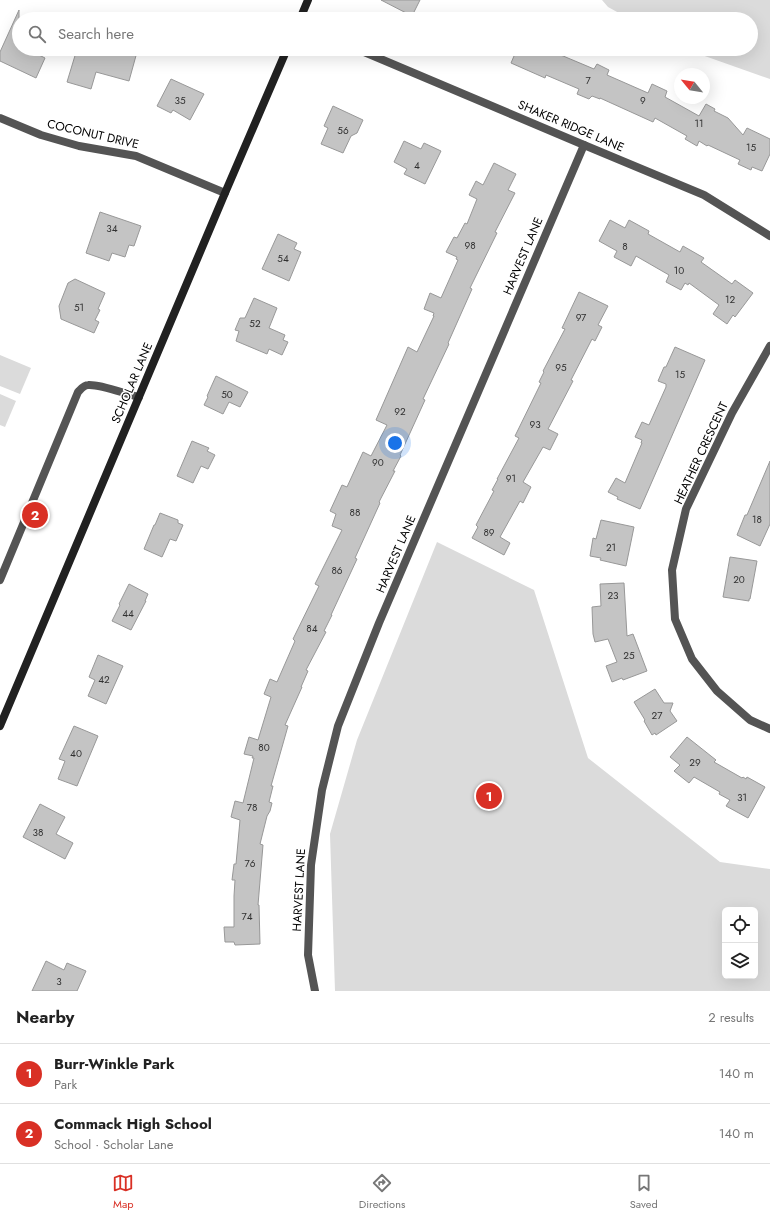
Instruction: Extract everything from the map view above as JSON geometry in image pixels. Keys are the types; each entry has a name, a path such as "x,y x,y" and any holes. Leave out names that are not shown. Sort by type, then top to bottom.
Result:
{"street":[{"path":"303,12 308,0"},
{"name":"SCHOLAR LANE","path":"0,726 225,192 284,56"},
{"name":"SHAKER RIDGE LANE","path":"374,56 704,195 770,236"},
{"name":"COCONUT DRIVE","path":"0,118 41,135 79,146 136,156 225,192"},
{"name":"HARVEST LANE","path":"315,991 308,955 311,865 322,790 338,726 379,623 584,145"},
{"name":"HEATHER CRESCENT","path":"770,346 732,413 686,509 672,570 675,619 692,659 717,691 750,720 770,729"},
{"path":"0,580 78,392 82,387 87,385 139,397"}],"shaded area":[{"path":"602,0 770,0 770,79 705,56 758,56 758,12 617,12 608,7"},
{"path":"0,355 31,368 20,394 0,386"},
{"path":"0,394 16,401 5,427 0,425"},
{"path":"437,542 534,590 588,758 720,862 770,869 770,991 335,991 330,834 357,740"}],"building":[{"path":"381,0 420,0 414,12 404,12"},
{"path":"12,25 12,56 41,56 45,58 36,78 0,61 0,52"},
{"path":"75,56 136,56 129,81 96,72 91,89 67,82"},
{"path":"514,56 563,56 594,69 597,64 609,70 607,75 648,93 652,84 667,91 665,97 674,102 674,104 678,104 699,116 706,104 715,109 714,111 728,118 743,135 747,128 770,139 770,154 762,171 752,167 751,170 738,164 740,160 699,141 697,146 685,139 687,136 655,118 653,122 600,98 592,96 589,99 577,94 579,89 546,75 545,78 511,63"},
{"path":"171,79 204,94 190,120 173,110 171,113 157,106"},
{"path":"333,106 363,120 357,133 351,136 343,153 321,144 328,128 324,126"},
{"path":"404,141 421,149 424,143 441,151 425,184 404,174 407,169 394,162"},
{"path":"494,163 516,174 508,190 515,193 495,232 497,233 470,288 472,289 448,343 449,344 423,399 425,400 393,471 395,471 379,502 380,503 355,558 357,559 324,631 326,632 306,670 308,671 302,687 285,725 288,726 271,786 273,786 269,802 272,803 260,844 263,845 258,905 260,944 235,945 234,942 225,942 224,927 234,927 235,880 232,880 234,864 236,864 240,820 231,817 235,801 243,803 254,758 252,758 253,756 244,754 249,737 258,740 271,697 264,694 270,679 277,682 295,641 293,639 319,586 315,584 342,530 332,526 336,514 330,511 342,485 347,487 363,452 371,456 387,425 376,420 408,347 417,352 434,316 434,313 424,309 430,293 441,298 458,260 456,259 457,257 446,252 454,237 457,238 465,223 467,224 477,199 469,195 476,181 483,185"},
{"path":"100,212 141,226 134,246 129,245 125,257 112,253 109,261 86,253"},
{"path":"610,220 625,228 629,220 649,231 648,234 680,252 683,246 704,258 701,262 732,284 735,280 753,293 735,317 733,315 727,324 713,314 719,305 689,283 688,285 685,283 681,290 666,282 669,275 636,256 631,266 614,257 617,251 599,241"},
{"path":"278,234 297,243 294,249 301,252 289,281 262,269"},
{"path":"75,279 105,293 98,309 100,310 95,320 99,322 94,333 61,319 59,306 68,283"},
{"path":"579,292 608,306 598,325 602,327 595,341 592,339 571,380 573,381 548,429 558,434 550,450 543,447 523,482 531,487 523,503 520,501 500,537 510,543 504,555 472,538 478,527 476,525 494,491 492,490 497,479 519,438 515,436 541,383 539,382 544,372 543,371 565,329 562,328"},
{"path":"254,298 277,308 269,328 285,335 283,340 288,342 282,355 269,349 267,354 236,341 239,331 235,330 240,318 245,318"},
{"path":"675,347 705,360 640,509 617,499 618,497 608,492 616,478 625,483 642,443 642,440 635,437 642,422 649,425 666,387 666,384 658,381"},
{"path":"216,376 248,392 240,407 229,402 223,414 204,405"},
{"path":"192,441 209,448 207,451 215,455 208,469 201,466 193,483 177,476"},
{"path":"770,461 770,524 760,546 737,535"},
{"path":"160,513 178,520 178,523 183,525 176,541 170,539 162,557 144,549"},
{"path":"601,520 634,527 626,566 590,556 593,538 596,539"},
{"path":"730,557 757,561 749,601 723,597"},
{"path":"624,583 627,636 633,634 647,671 623,680 622,678 612,682 606,666 617,662 608,639 595,642 593,634 592,607 601,606 600,584"},
{"path":"129,584 148,594 131,630 112,621"},
{"path":"98,655 123,666 106,704 88,696 95,680 89,677"},
{"path":"655,689 664,703 673,703 670,711 677,721 656,735 655,733 652,735 634,702"},
{"path":"74,726 98,736 77,786 58,779 65,761 59,759"},
{"path":"687,737 716,760 714,762 742,778 743,777 746,779 747,777 765,787 748,818 726,806 730,800 719,794 720,792 694,777 689,783 674,771 680,765 670,757"},
{"path":"40,804 65,817 56,834 73,843 65,859 23,837"},
{"path":"46,961 64,970 67,963 86,971 77,991 32,991"}],"place":[{"name":"Commack High School","path":"35,515"},
{"name":"Burr-Winkle Park","path":"489,796"}]}
